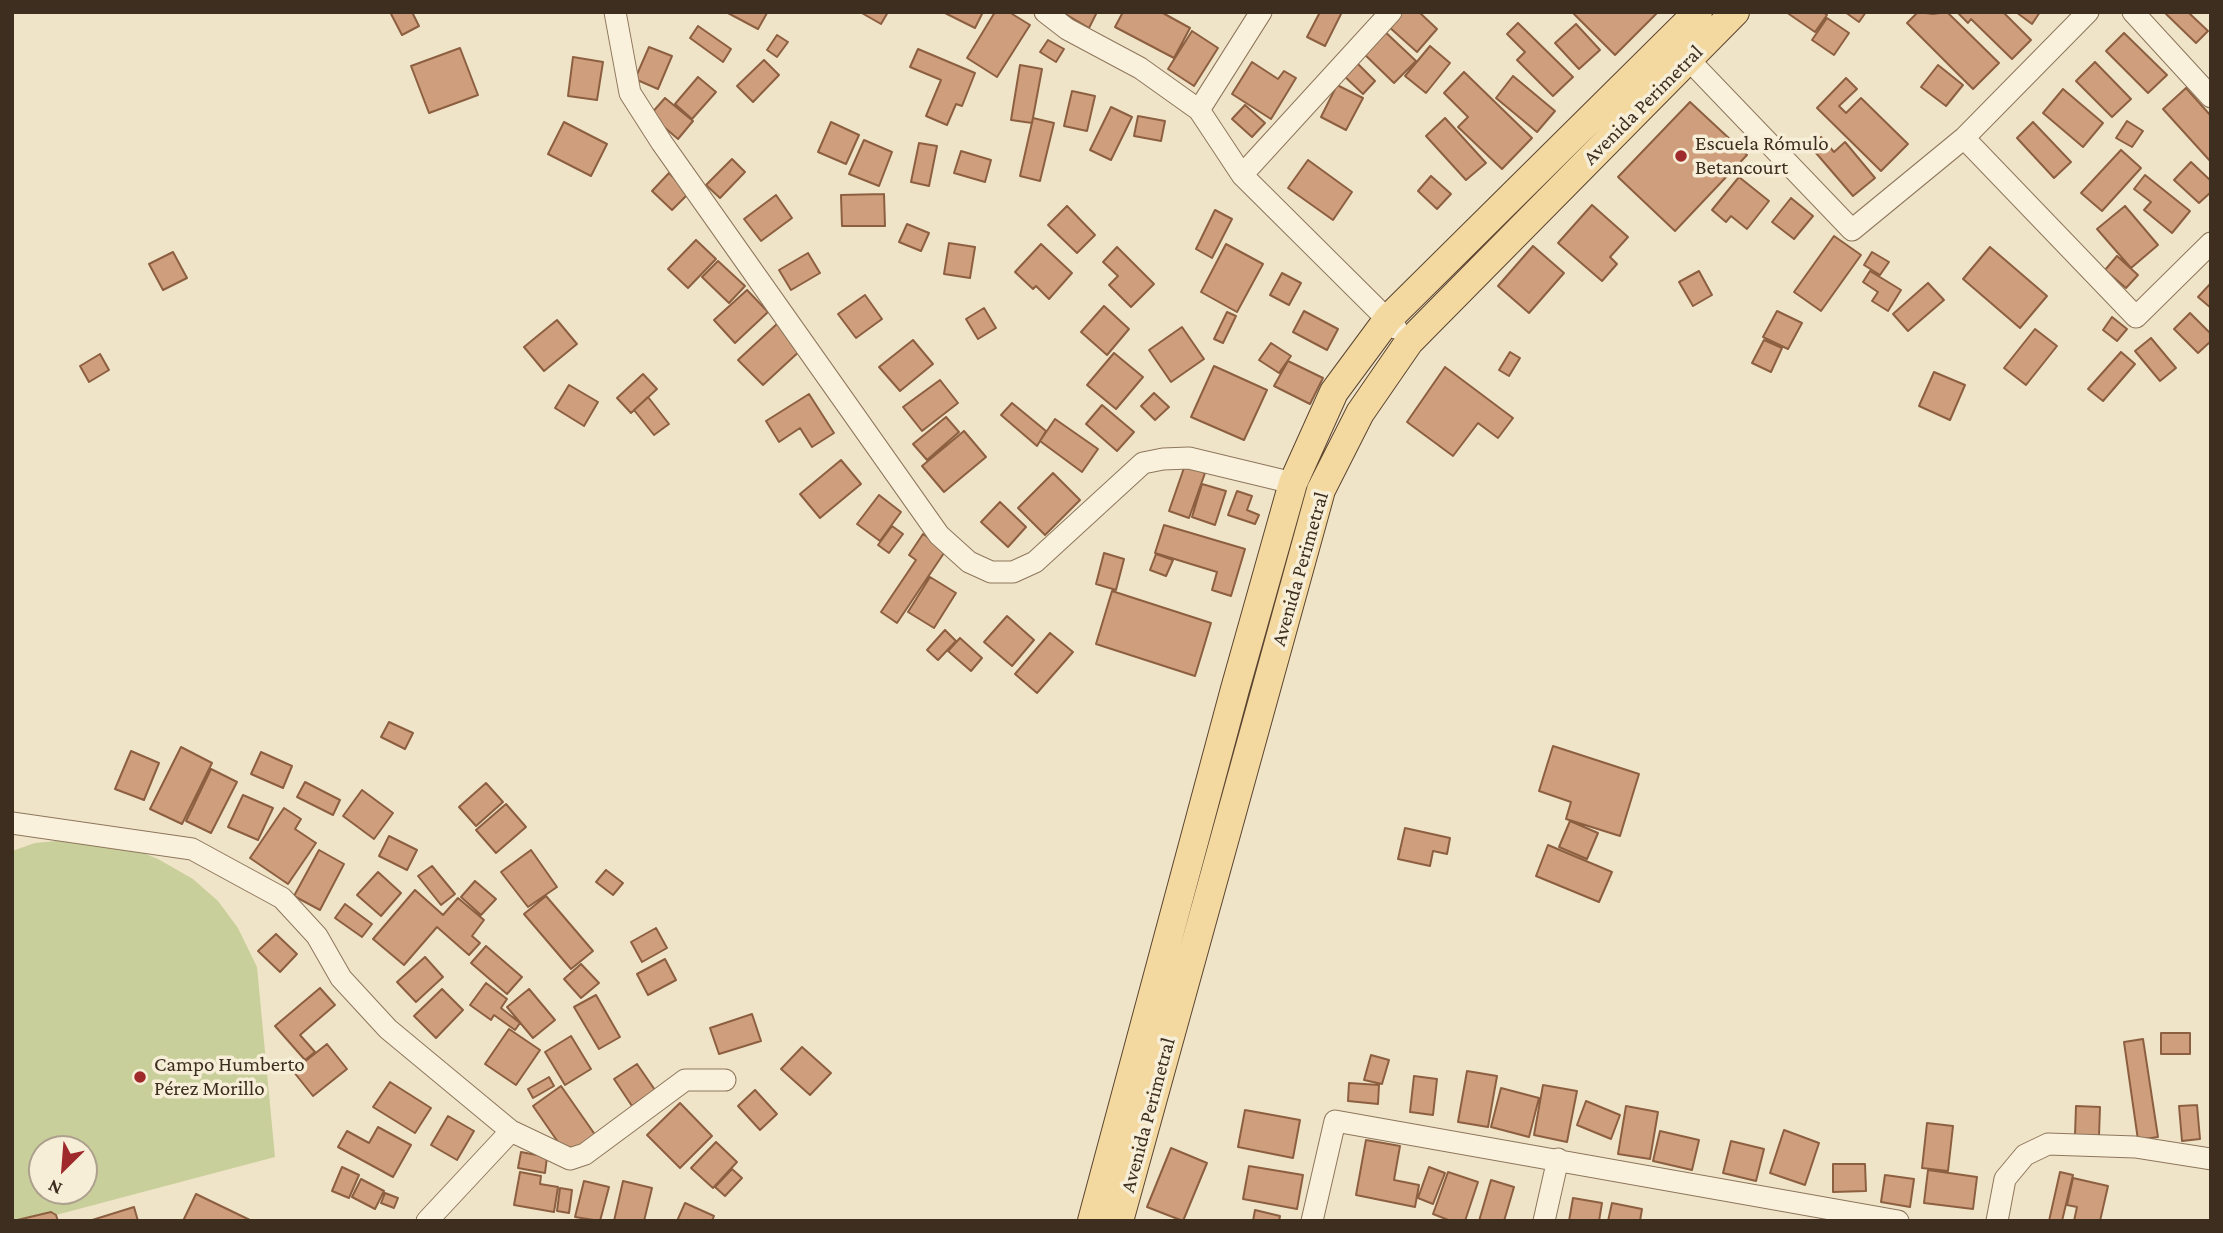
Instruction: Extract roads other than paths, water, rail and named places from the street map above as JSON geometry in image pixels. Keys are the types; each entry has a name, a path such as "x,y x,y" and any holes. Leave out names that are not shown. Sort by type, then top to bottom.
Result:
{"main road":[{"name":"Avenida Perimetral","path":"1092,1221 1293,483 1334,392 1388,319 1712,17"},
{"name":"Avenida Perimetral","path":"1119,1221 1321,490 1360,413 1409,341 1689,60 1712,17"}],"street":[{"path":"615,12 630,93 662,143 939,535 969,562 992,572 1013,572 1035,562 1143,463 1189,458 1293,483"},
{"path":"1045,12 1067,29 1140,68 1199,110 1242,175 1409,341"},
{"path":"1199,110 1261,12"},
{"path":"1242,175 1391,12"},
{"path":"1689,60 1852,230 1964,138 2088,12"},
{"path":"2133,12 2211,97"},
{"path":"1964,138 2136,317 2211,243"},
{"path":"12,823 192,849 282,898 317,936 341,978 388,1029 510,1131 570,1159 585,1154 685,1080 725,1080"},
{"path":"1312,1221 1335,1121 1898,1221"},
{"path":"427,1221 510,1131"},
{"path":"1997,1221 2005,1179 2025,1155 2048,1144 2135,1147 2211,1159"},
{"path":"1544,1221 1558,1159"}],"place":[{"name":"Escuela Rómulo Betancourt","path":"1681,156"},
{"name":"Campo Humberto Pérez Morillo","path":"140,1077"}]}
